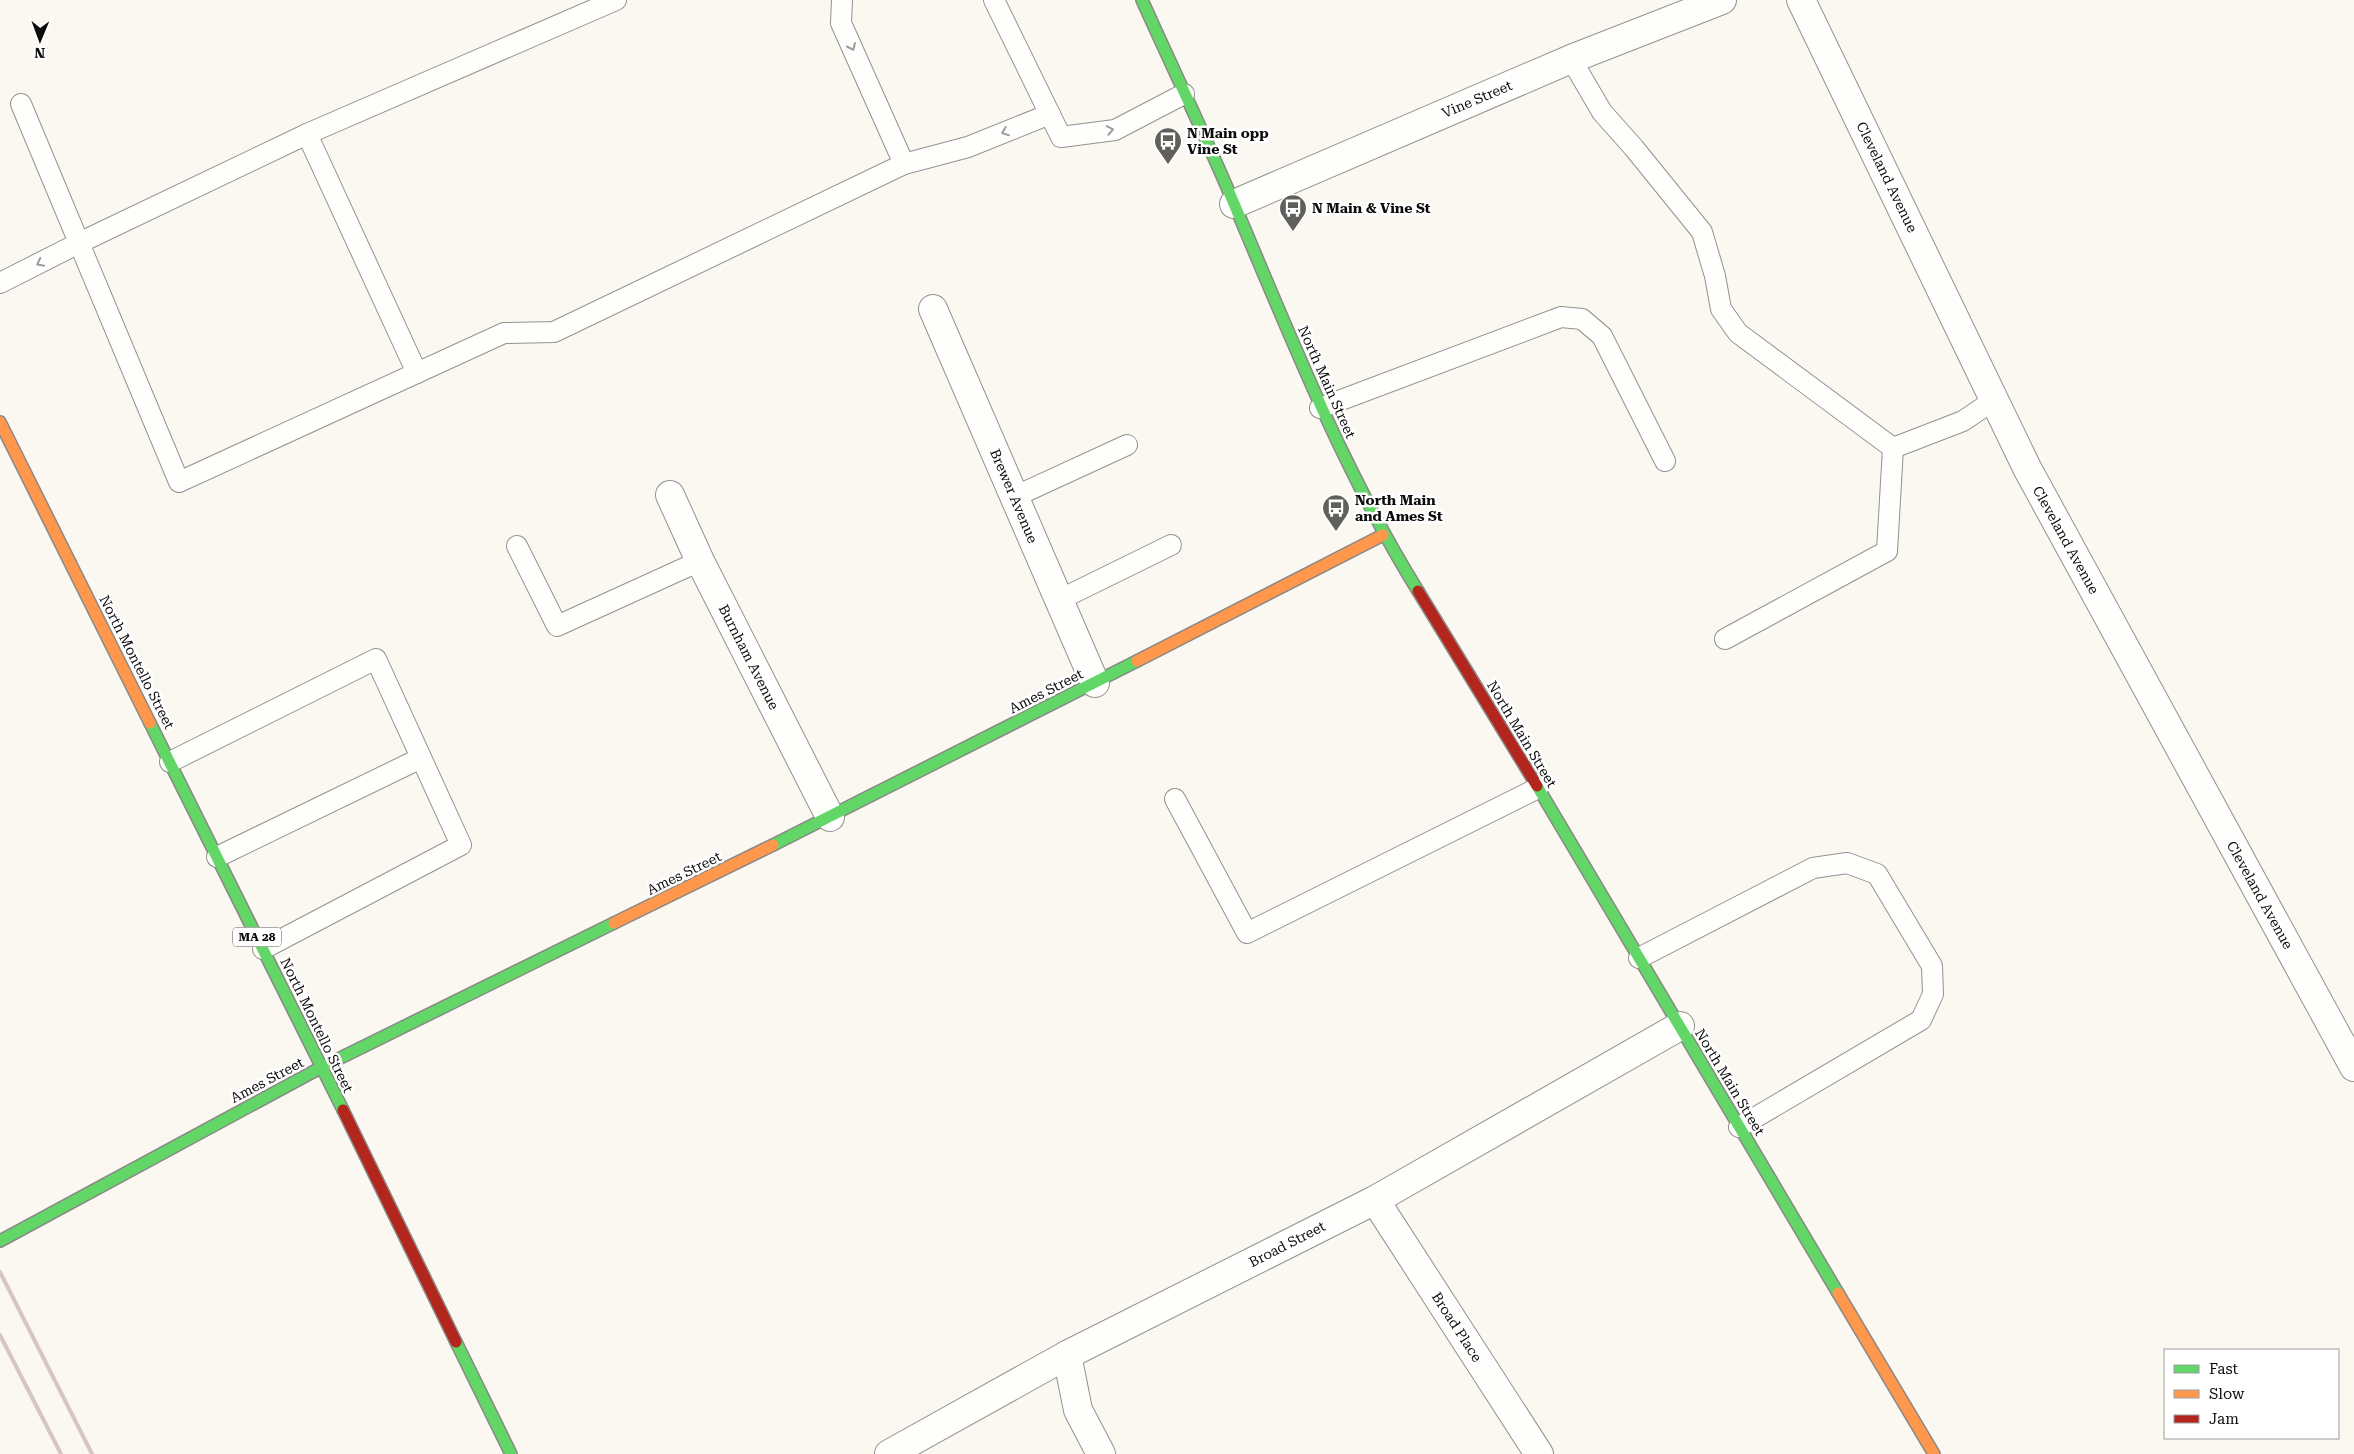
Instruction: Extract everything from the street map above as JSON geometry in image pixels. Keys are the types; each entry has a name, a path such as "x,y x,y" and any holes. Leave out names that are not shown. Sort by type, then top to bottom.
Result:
{"main road":[{"name":"North Main Street","path":"1142,0 1234,204 1320,408 1383,535 1538,788 1934,1454"},
{"name":"North Montello Street","path":"0,422 512,1454"},
{"name":"Ames Street","path":"0,1241 322,1068 830,817 1383,535"}],"street":[{"name":"Vine Street","path":"1234,204 1571,59 1722,0"},
{"name":"Cleveland Avenue","path":"1801,0 2027,468 2354,1067"},
{"name":"Brewer Avenue","path":"933,309 1095,683"},
{"name":"Burnham Avenue","path":"670,495 700,561 830,817"},
{"name":"Broad Street","path":"889,1454 1067,1356 1375,1200 1680,1026"},
{"name":"Broad Place","path":"1375,1200 1539,1454"},
{"path":"1067,1356 1078,1410 1101,1454"}],"lane":[{"path":"0,283 306,134 616,0"},
{"path":"842,0 841,23 904,164"},
{"path":"994,0 1062,137 1115,130 1184,94"},
{"path":"1571,59 1602,112 1640,155 1702,232 1715,276 1721,309 1738,333 1892,448"},
{"path":"21,104 179,482 504,332 554,332 904,164 968,147 1050,114"},
{"path":"306,134 417,373"},
{"path":"1320,408 1561,317 1582,318 1602,336 1665,461"},
{"path":"1892,448 1962,421 1994,400"},
{"path":"1014,497 1127,445"},
{"path":"1725,639 1888,551 1892,448"},
{"path":"517,546 557,626 700,561"},
{"path":"1059,600 1171,546"},
{"path":"170,762 376,659 461,844 263,949"},
{"path":"217,857 421,758"},
{"path":"1175,799 1248,933 1538,788"},
{"path":"1639,958 1813,868 1847,863 1878,874 1932,966 1934,994 1921,1020 1740,1127"}],"railway":[{"path":"0,1272 92,1454"},
{"path":"0,1335 61,1454"}],"traffic: fast":[{"path":"1142,0 1224,180 1319,403 1366,498 1418,591"},
{"path":"773,845 1137,661"},
{"path":"150,723 343,1110"},
{"path":"1537,786 1838,1293"},
{"path":"0,1241 322,1067 614,923"},
{"path":"456,1342 511,1454"}],"traffic: slow":[{"path":"0,422 150,723"},
{"path":"1137,661 1383,535"},
{"path":"614,923 773,845"},
{"path":"1838,1293 1934,1454"}],"traffic: jam":[{"path":"1418,591 1537,786"},
{"path":"343,1110 456,1342"}],"place":[{"name":"N Main opp Vine St","path":"1168,165"},
{"name":"N Main & Vine St","path":"1293,232"},
{"name":"North Main and Ames St","path":"1336,532"}]}
